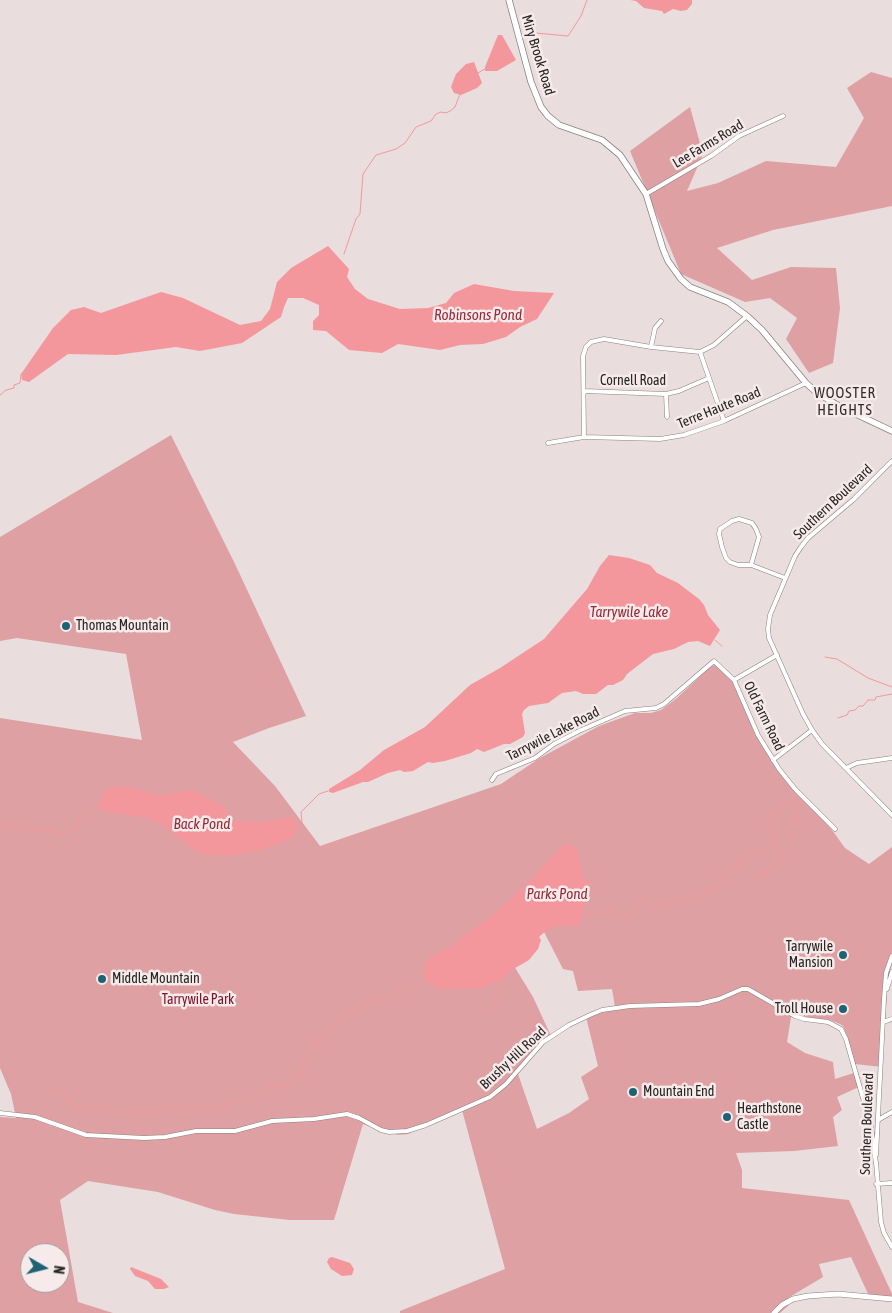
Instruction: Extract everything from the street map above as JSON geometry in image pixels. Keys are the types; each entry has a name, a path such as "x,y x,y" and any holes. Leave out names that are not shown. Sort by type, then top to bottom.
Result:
{"main road":[{"name":"Miry Brook Road","path":"509,0 536,98 548,116 559,125 590,135 612,146 646,194"},
{"path":"646,194 668,262 681,280 690,287 728,302 747,316 776,345 806,383 827,400 892,431"}],"street":[{"name":"Lee Farms Road","path":"646,194 740,136 783,116"},
{"path":"584,437 583,356 586,347 591,342 604,339 651,347 700,352 714,345 747,316"},
{"path":"651,347 655,328 661,321"},
{"path":"700,352 724,420"},
{"name":"Cornell Road","path":"584,391 666,394 709,378"},
{"name":"Terre Haute Road","path":"548,443 584,437 671,438 684,436 806,383"},
{"path":"666,394 667,416"},
{"name":"Southern Boulevard","path":"892,461 854,499 808,538 795,556 768,622 769,638 812,730 892,815"},
{"path":"751,564 758,545 759,537 756,529 752,523 746,520 732,521 720,529 719,534 726,558 738,565 751,564 785,578"},
{"path":"734,680 777,655"},
{"name":"Tarrywile Lake Road","path":"492,780 496,774 535,758 554,744 579,731 625,711 656,708 664,704 714,661 734,680"},
{"name":"Old Farm Road","path":"734,680 758,735 773,760 786,779 835,829"},
{"path":"773,760 812,730"},
{"path":"846,768 857,763 892,758"},
{"name":"Southern Boulevard","path":"892,956 886,973 876,1164 876,1184 881,1222 884,1233 892,1247"},
{"name":"Southern Boulevard","path":"884,999 892,972"},
{"name":"Brushy Hill Road","path":"0,1113 39,1118 90,1136 144,1138 196,1131 235,1131 272,1121 314,1119 347,1114 381,1130 389,1132 407,1131 490,1098 506,1084 543,1042 602,1010 630,1006 699,1004 719,999 742,989 748,989 795,1016 828,1022 841,1030 846,1039 871,1126 876,1164"},
{"path":"883,1022 892,1019"},
{"path":"878,1120 892,1112"},
{"path":"876,1184 892,1183"},
{"path":"774,1313 793,1299 808,1296 838,1294 892,1298"}],"green space":[{"path":"871,72 892,78 892,206 773,230 717,248 752,280 791,267 836,268 840,308 833,363 809,373 786,339 797,318 770,298 745,302 681,274 630,151 690,107 703,154 687,191 718,183 766,161 836,167 864,118 847,88"},
{"name":"Tarrywile Park","path":"171,435 235,564 306,716 233,742 275,786 320,846 501,784 540,758 599,726 635,713 651,713 661,710 677,698 710,667 717,664 735,682 750,720 773,758 797,791 832,830 845,848 869,864 892,847 892,965 888,978 882,1067 855,1064 843,1026 840,1024 830,1020 812,1019 792,1011 787,1042 805,1053 833,1062 835,1079 857,1072 861,1086 837,1097 842,1110 833,1117 838,1146 794,1151 736,1153 742,1170 742,1188 849,1200 892,1294 892,1298 869,1296 851,1257 819,1264 823,1277 788,1298 789,1305 780,1313 400,1313 400,1311 505,1269 462,1110 408,1134 398,1135 363,1124 334,1220 290,1220 234,1214 158,1192 88,1181 60,1200 68,1243 20,1243 20,1293 70,1293 70,1257 78,1302 113,1313 0,1313 0,1117 16,1118 11,1094 0,1068 0,718 142,740 126,654 17,638 0,641 0,537","holes":["543,930 563,969 573,971 578,991 612,989 615,1007 586,1017 598,1066 581,1077 589,1099 569,1113 537,1129 518,1074 551,1036 533,997 514,966"]}],"water":[{"path":"630,0 692,0 692,4 687,10 673,9 664,14 662,11 644,8 636,1"},
{"path":"498,35 502,35 516,60 497,71 485,71 485,67"},
{"path":"474,62 482,83 477,88 461,95 454,93 451,87 456,74 466,64"},
{"name":"Robinsons Pond","path":"328,246 349,269 347,277 355,289 368,299 400,309 428,308 446,303 454,293 474,284 514,291 554,293 537,319 520,327 506,337 483,344 460,345 440,350 398,344 382,353 349,350 326,331 313,330 313,321 319,315 319,305 303,298 288,298 281,317 242,343 200,351 176,347 116,355 68,354 29,382 22,380 21,374 53,328 71,310 84,307 101,313 161,292 183,298 240,325 261,321 270,309 277,282 291,268"},
{"name":"Tarrywile Lake","path":"609,555 629,558 650,565 657,573 678,583 699,599 708,615 720,630 710,646 698,641 688,642 674,649 653,654 627,674 623,680 613,685 608,685 596,694 583,694 576,691 562,693 548,703 529,706 522,714 525,733 523,737 510,744 504,744 484,752 477,749 471,753 445,761 428,762 413,771 404,772 400,770 388,773 368,782 333,793 329,792 329,789 360,770 384,750 425,727 470,685 544,639 587,589 600,566"},
{"name":"Back Pond","path":"116,787 132,787 158,795 193,790 223,806 228,814 229,821 261,822 292,817 295,819 294,823 298,829 292,838 262,850 228,856 208,855 193,849 161,824 144,817 111,813 99,809 99,803 105,790"},
{"name":"Parks Pond","path":"563,845 570,845 577,850 583,877 591,883 579,926 558,926 548,929 539,937 541,940 538,949 529,960 510,971 502,980 493,982 483,988 440,989 425,979 423,965 433,955 450,948 489,918 530,881"},
{"path":"332,1257 350,1263 354,1269 352,1275 342,1276 331,1269 327,1262"},
{"path":"131,1267 161,1279 169,1287 155,1289 148,1281 135,1276 130,1269"}],"waterway":[{"path":"528,36 536,33 568,36 581,16 587,0"},
{"path":"478,73 485,69"},
{"path":"344,254 356,219 360,214 363,174 376,155 396,149 405,143 416,127 431,121 436,114 450,111 455,107 460,94"},
{"path":"0,395 20,383 21,374"},
{"path":"715,640 722,646"},
{"path":"825,657 837,659 868,678 892,687"},
{"path":"838,718 847,715 849,711 855,710 859,706 863,706 868,700 875,700 876,697 892,694"},
{"path":"298,829 302,822 301,812 319,794 328,791"},
{"path":"653,906 657,907 666,903 698,899 707,891 718,887 724,873 731,870 731,866 740,867 742,858 754,850 765,851 772,848 776,839 768,831 772,820 783,805 795,797 798,808 794,818 796,825 784,848 780,862 758,874 755,878"},
{"path":"0,822 23,829 34,828 42,831 64,833 76,829 79,826 78,819 100,804"},
{"path":"582,912 599,914 611,911 628,918 632,915 634,907 640,901 650,903"},
{"path":"56,1090 69,1097 72,1104 76,1106 111,1110 113,1112 115,1110 120,1112 143,1112 159,1110 168,1106 177,1109 212,1106 218,1108 227,1106 227,1103 240,1103 252,1096 259,1096 269,1092 270,1086 279,1087 298,1079 302,1068 319,1039 333,1028 344,1014 357,1014 361,1006 377,999 389,999 400,988 411,986 426,979"},
{"path":"492,1011 493,1005 503,986 504,979"}],"place":[{"name":"Thomas Mountain","path":"66,626"},
{"name":"Tarrywile Mansion","path":"843,955"},
{"name":"Middle Mountain","path":"102,979"},
{"name":"Troll House","path":"843,1009"},
{"name":"Mountain End","path":"633,1092"},
{"name":"Hearthstone Castle","path":"727,1117"}],"district":[{"name":"WOOSTER HEIGHTS","path":"845,402"}]}
